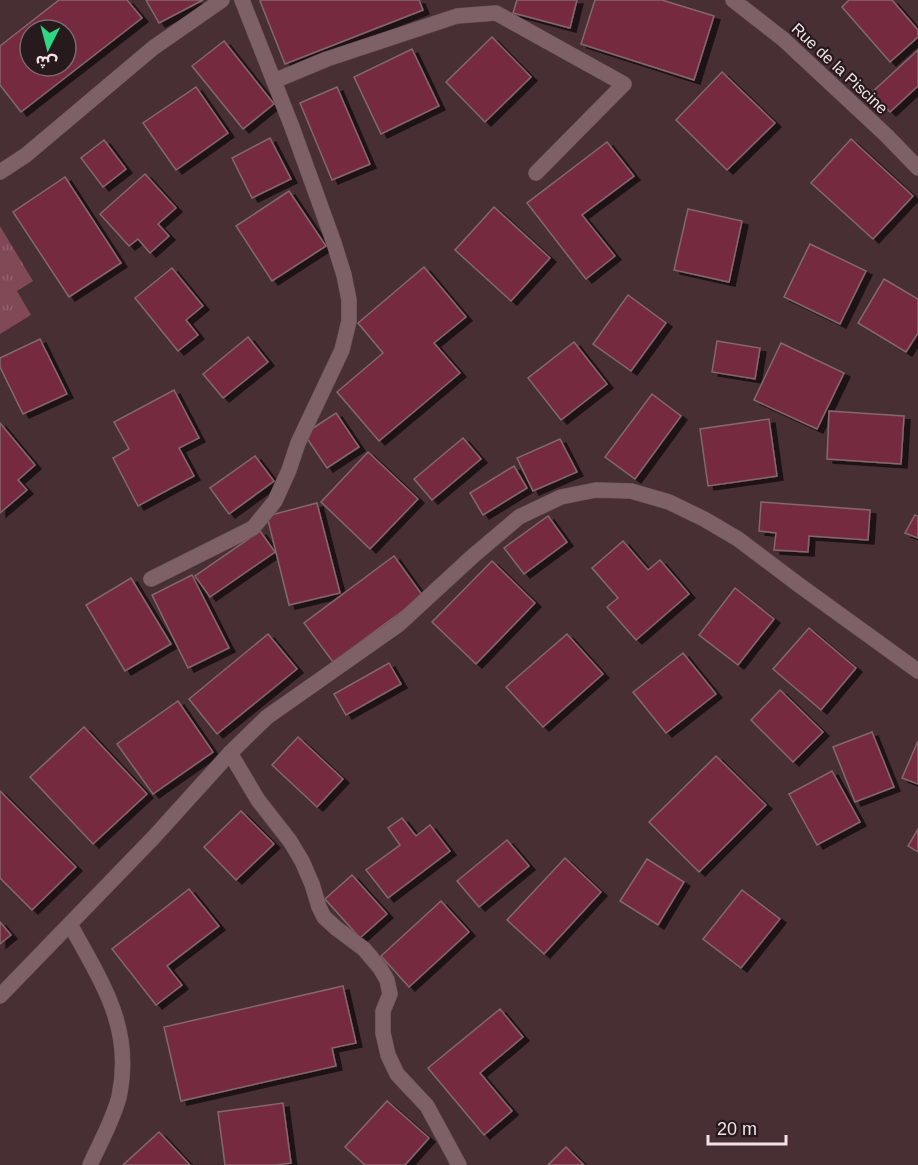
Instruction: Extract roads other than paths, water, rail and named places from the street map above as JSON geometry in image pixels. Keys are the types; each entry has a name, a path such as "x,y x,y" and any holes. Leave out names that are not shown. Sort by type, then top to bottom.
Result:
{"street":[{"path":"0,172 26,155 153,48 222,0"},
{"path":"151,579 253,528 275,501 298,443 342,350 349,321 349,300 344,275 292,127 242,0"},
{"name":"Rue de la Piscine","path":"733,0 783,39 918,168"},
{"path":"274,81 327,59 457,16 496,13 624,84 536,173"},
{"path":"0,996 154,837 230,753 267,717 398,625 519,516 561,497 596,490 631,492 669,502 704,519 738,539 918,671"},
{"path":"230,753 258,800 290,841 302,861 324,917 364,949 387,980 390,994 383,1011 383,1033 388,1055 397,1074 427,1106 459,1165"},
{"path":"70,924 111,1002 122,1039 123,1067 118,1099 90,1165"}]}
